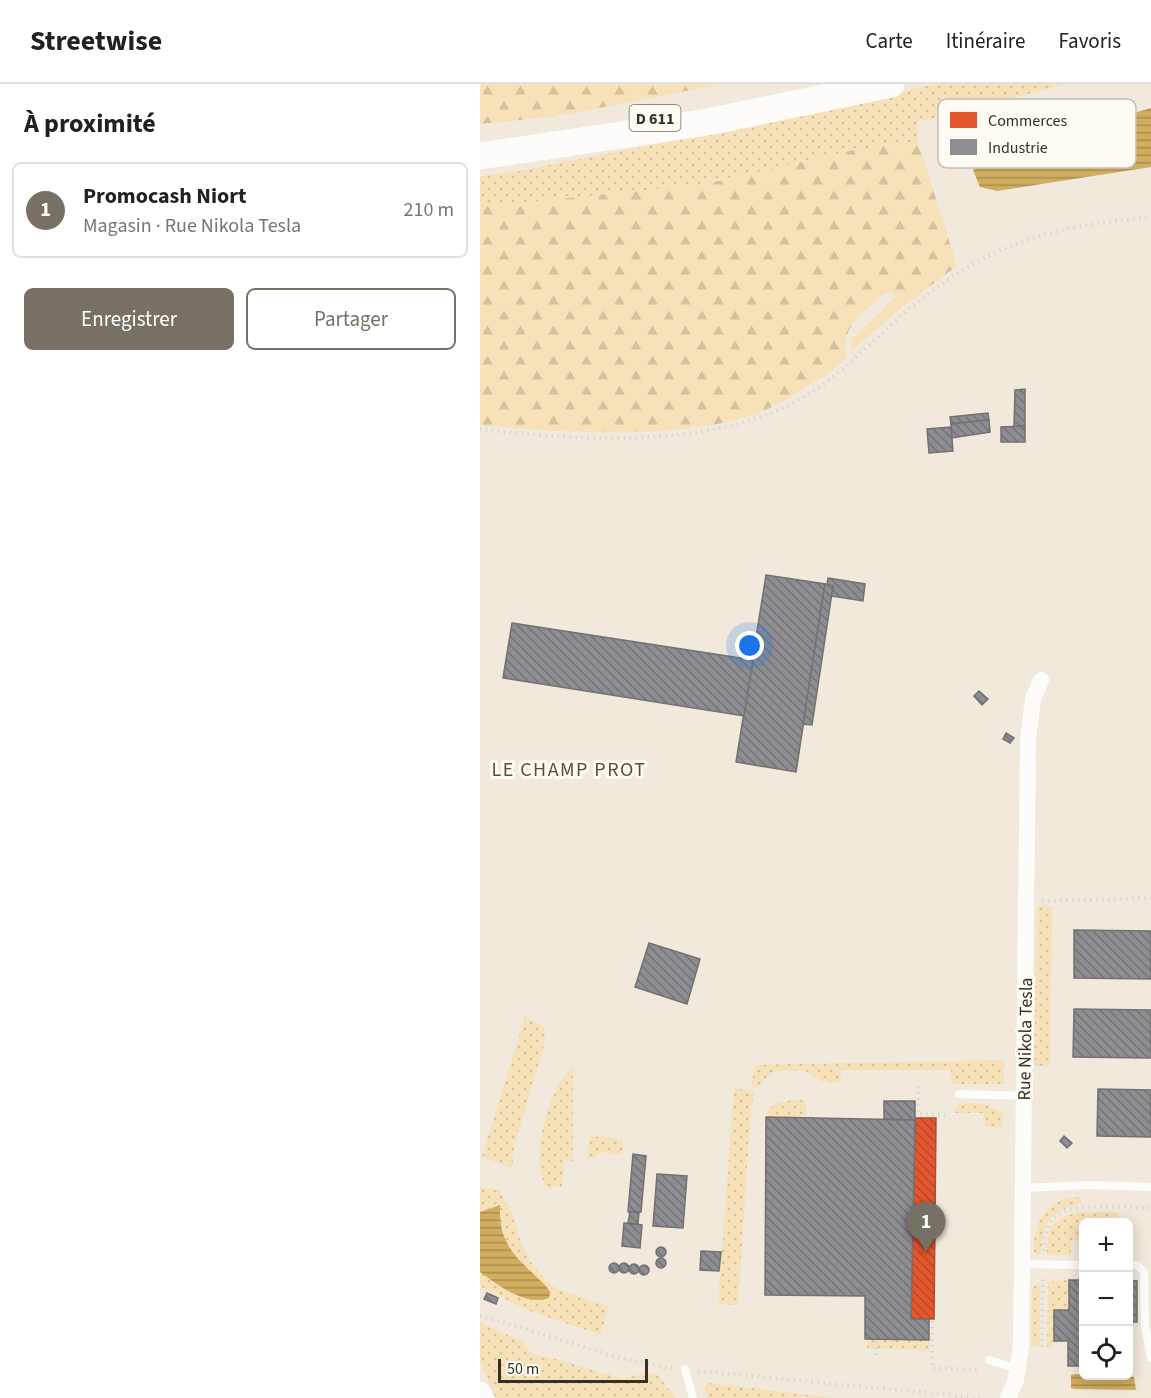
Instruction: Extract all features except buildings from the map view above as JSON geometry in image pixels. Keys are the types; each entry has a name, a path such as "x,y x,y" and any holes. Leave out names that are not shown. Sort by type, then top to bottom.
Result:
{"main road":[{"name":"D 611","path":"480,143 623,123 829,84"},
{"name":"D 611","path":"480,156 708,122 891,84"}],"street":[{"name":"Rue Nikola Tesla","path":"1008,1398 1018,1369 1022,1264 1028,739 1033,699 1041,680"},
{"path":"480,1392 483,1398"}],"lane":[{"path":"959,1094 1024,1096"},
{"path":"1023,1188 1089,1185 1151,1187"},
{"path":"1022,1264 1079,1265"},
{"path":"1133,1265 1137,1265 1144,1272 1144,1327 1151,1358"},
{"path":"988,1360 1018,1369"},
{"path":"685,1369 693,1398"}],"path":[{"path":"480,429 624,436 699,434 727,428 791,404 823,386 846,369 909,309 947,281 1005,246 1054,230 1151,217"},
{"path":"1027,901 1151,898"},
{"path":"919,1086 918,1114 945,1115"},
{"path":"480,1316 649,1365 984,1398"},
{"path":"932,1321 932,1368 983,1370"},
{"path":"876,1341 876,1355"}],"green space":[{"path":"480,84 722,84 558,116 480,124"},
{"path":"936,84 1067,84 1008,99 938,99 938,117 917,122 918,141 853,150 705,184 480,207 480,176 519,171 708,134"},
{"path":"918,141 957,266 906,304 851,351 852,339 896,296 891,292 884,294 855,320 846,337 847,356 825,375 763,411 733,421 699,427 662,431 585,432 480,425 480,207 705,184 853,150"},
{"path":"1037,906 1052,906 1050,1066 1034,1066"},
{"path":"525,1017 544,1028 545,1042 514,1147 512,1168 482,1157"},
{"path":"1004,1060 1004,1084 952,1084 951,1070 841,1070 841,1083 823,1082 805,1071 781,1070 771,1073 759,1086 751,1087 755,1065"},
{"path":"573,1068 573,1161 564,1160 562,1187 551,1187 551,1191 543,1181 540,1165 543,1128 556,1091 564,1077"},
{"path":"734,1088 755,1092 751,1107 738,1305 718,1304"},
{"path":"806,1100 806,1118 766,1117 768,1111 776,1104"},
{"path":"960,1103 983,1104 1003,1112 1003,1127 985,1127 984,1113 953,1113"},
{"path":"590,1136 623,1139 622,1155 600,1152 594,1158 587,1158"},
{"path":"480,1186 500,1191 513,1215 521,1242 532,1264 553,1287 608,1307 601,1335 527,1310 480,1286 480,1272 516,1296 541,1301 525,1265 507,1247 499,1217 499,1205 480,1212"},
{"path":"1081,1197 1081,1203 1062,1210 1050,1219 1044,1232 1041,1255 1034,1253 1036,1230 1044,1213 1059,1202"},
{"path":"1079,1212 1118,1212 1118,1217 1079,1218 1079,1240 1071,1241 1071,1255 1047,1255 1048,1237 1052,1226 1056,1221"},
{"path":"1069,1280 1069,1310 1054,1310 1054,1347 1047,1347 1048,1282"},
{"path":"1040,1282 1040,1346 1031,1346 1032,1288"},
{"path":"480,1323 524,1342 530,1352 539,1356 624,1379 647,1372 658,1375 676,1398 496,1398 480,1362"},
{"path":"867,1339 929,1340 929,1350 867,1348"},
{"path":"708,1383 835,1398 707,1398 705,1386"}],"shaded area":[{"path":"1151,108 1151,167 997,191 980,187 973,170 977,168 1136,168 1136,112"},
{"path":"500,1205 500,1219 507,1242 519,1260 546,1286 550,1292 549,1298 531,1300 522,1297 480,1272 480,1212"},
{"path":"1079,1374 1079,1380 1133,1380 1134,1377 1136,1390 1074,1389 1071,1388 1071,1375"}],"place":[{"name":"Promocash Niort","path":"926,1252"}],"district":[{"name":"LE CHAMP PROT","path":"569,769"}]}
